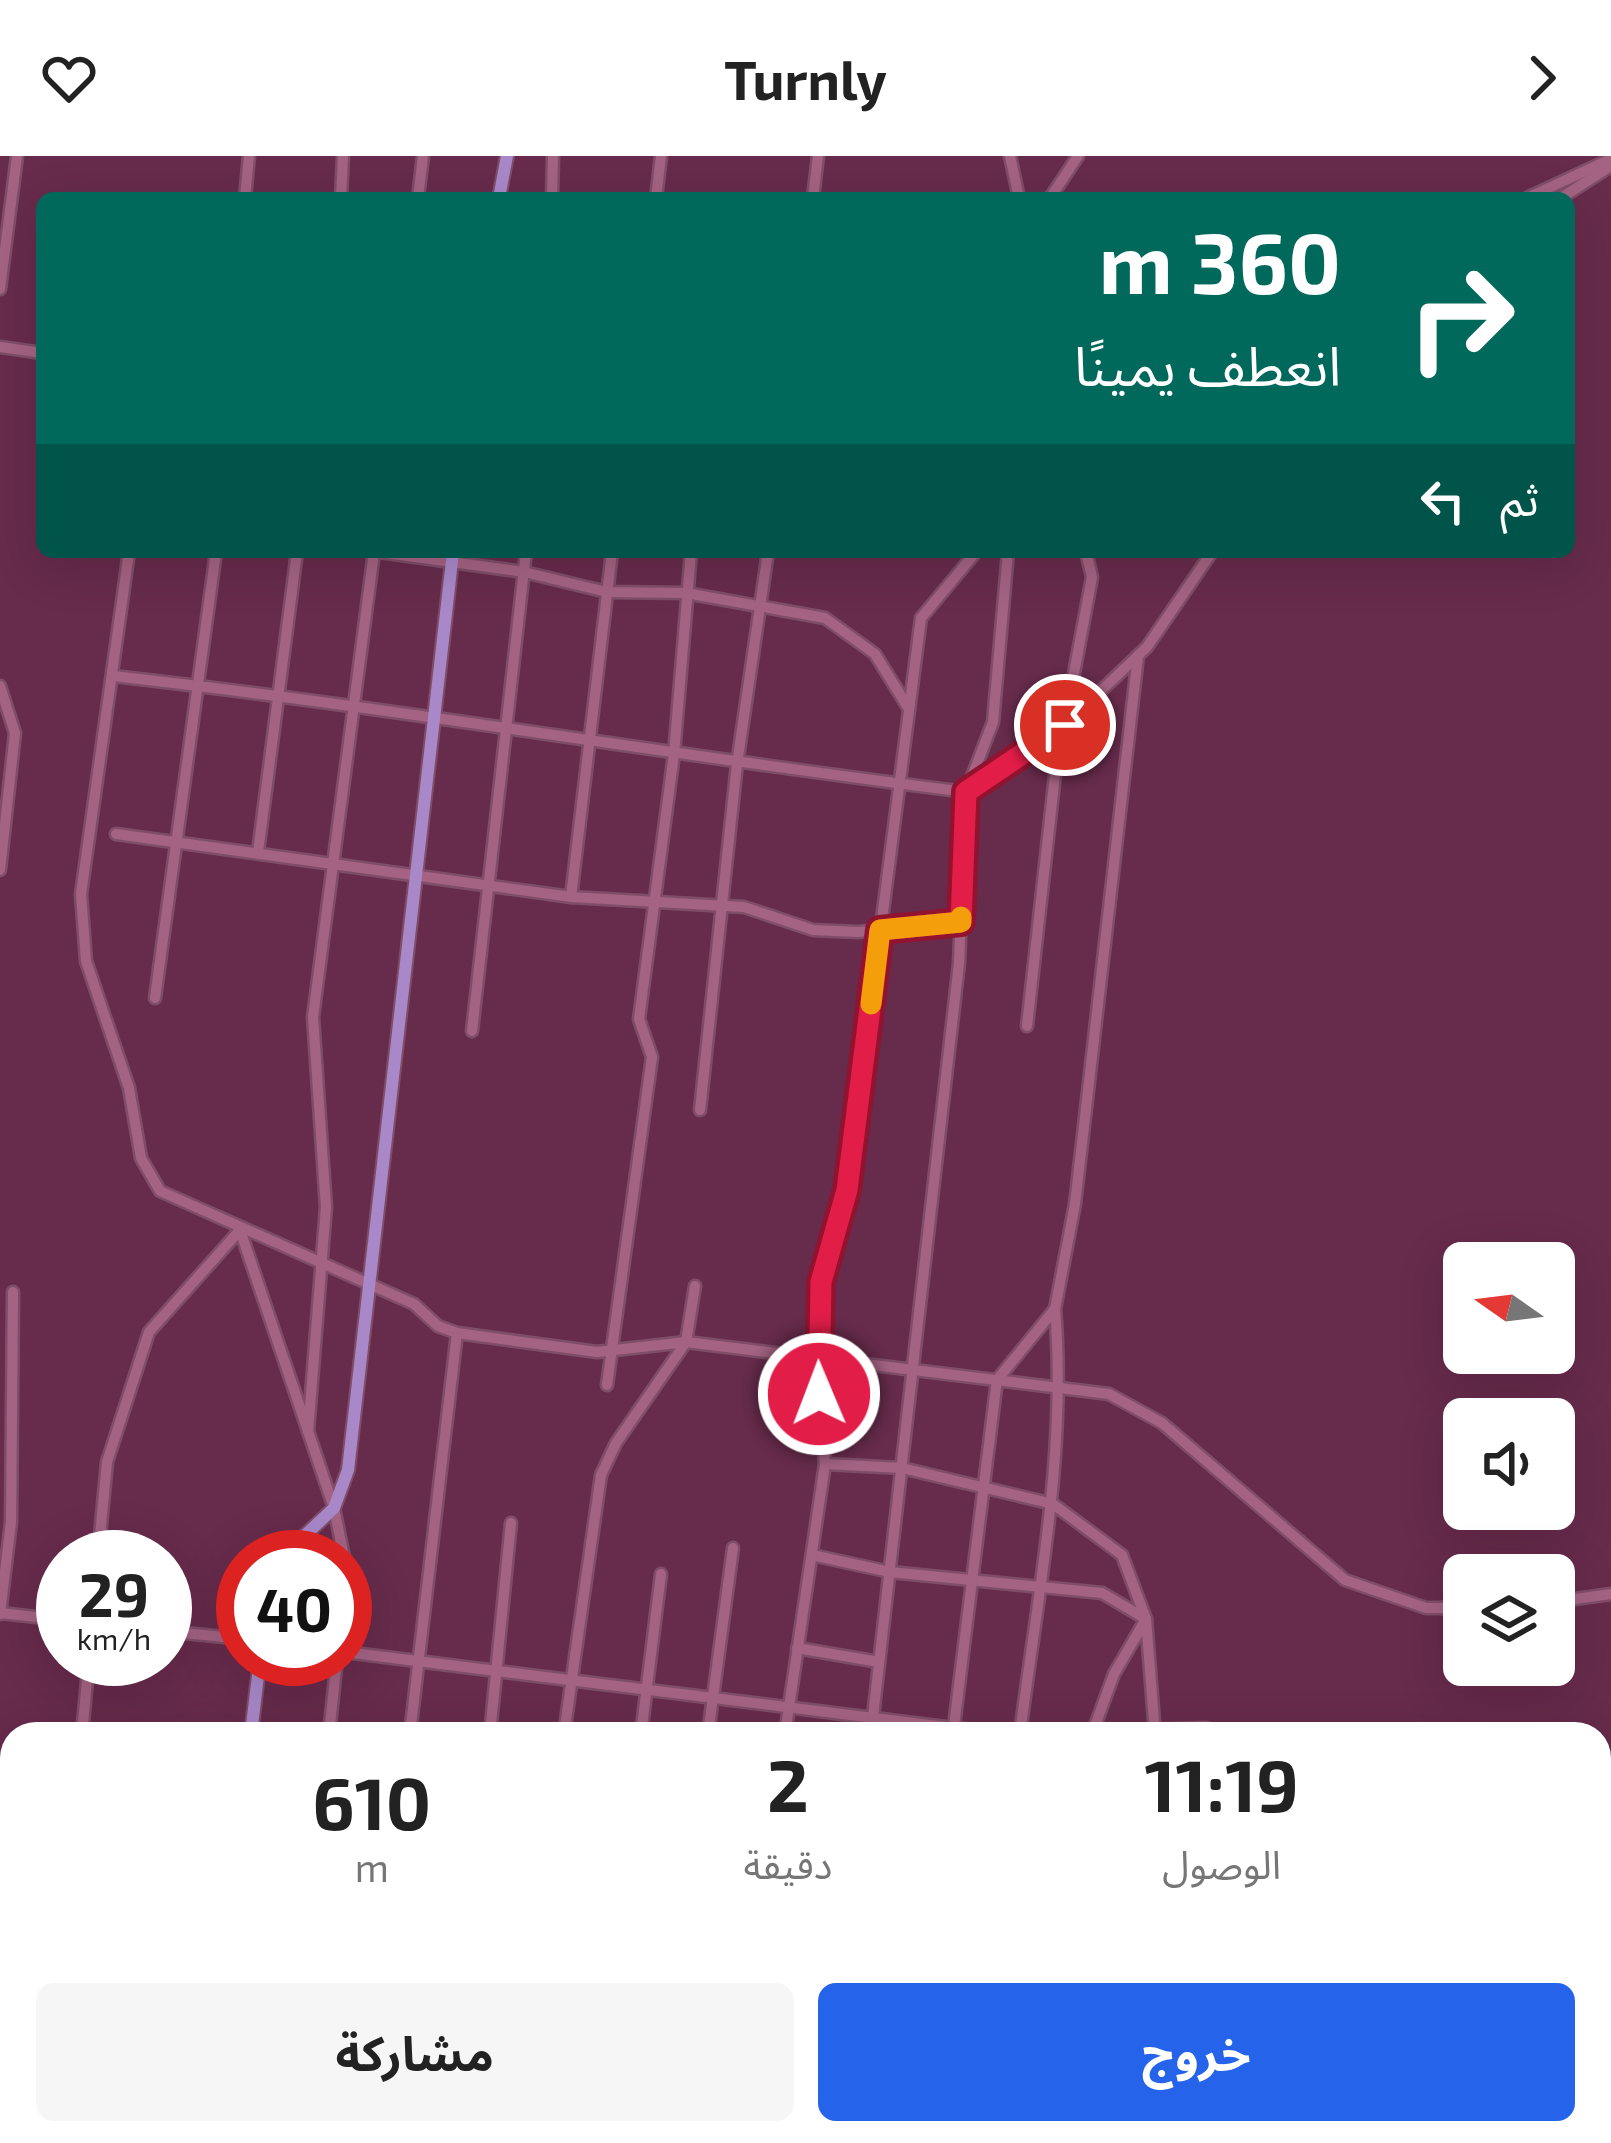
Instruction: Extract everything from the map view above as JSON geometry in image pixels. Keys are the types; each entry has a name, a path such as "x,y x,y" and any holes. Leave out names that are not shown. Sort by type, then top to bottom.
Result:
{"main road":[{"path":"501,192 507,156"},
{"path":"311,1530 334,1508 348,1469 452,558"},
{"path":"252,1722 257,1686"}],"street":[{"path":"0,289 17,156"},
{"path":"245,192 250,156"},
{"path":"341,192 343,156"},
{"path":"419,192 423,156"},
{"path":"552,192 553,156"},
{"path":"657,192 661,156"},
{"path":"814,192 818,156"},
{"path":"1010,156 1017,192"},
{"path":"1054,192 1078,156"},
{"path":"1541,192 1611,162"},
{"path":"1570,192 1611,162"},
{"path":"0,347 36,352"},
{"path":"128,558 81,894 86,961 129,1088 141,1159 160,1191 368,1288 415,1304 438,1326 458,1333 613,1350 686,1342 1109,1394 1162,1423 1345,1580 1426,1608 1443,1608"},
{"path":"155,998 215,558"},
{"path":"258,852 296,558"},
{"path":"308,1432 326,1207 313,1017 376,558"},
{"path":"461,558 607,592 686,593 825,618 875,654 909,709"},
{"path":"472,1030 525,558"},
{"path":"571,897 611,558"},
{"path":"607,1385 652,1057 639,1018 650,903 674,754 690,558"},
{"path":"700,1110 737,764 767,558"},
{"path":"786,1722 825,1465 816,1358 821,1282 847,1190 921,618 971,558"},
{"path":"872,1720 961,922 966,792 993,722 1007,558"},
{"path":"1028,1026 1065,725 1093,578 1088,558"},
{"path":"113,676 356,704 737,764 966,792 1065,725 1138,656 1208,558"},
{"path":"1022,1722 1053,1504 1061,1388 1055,1309 1075,1204 1138,656"},
{"path":"0,686 15,733 0,870"},
{"path":"116,834 571,897 725,906 768,913 813,930 880,930 961,922"},
{"path":"240,1231 339,1530"},
{"path":"101,1530 107,1462 149,1332 240,1231"},
{"path":"565,1722 602,1475 616,1443 686,1342 695,1286"},
{"path":"13,1292 11,1522 0,1613 36,1617"},
{"path":"955,1722 997,1381 1055,1309"},
{"path":"411,1722 458,1333"},
{"path":"825,1465 902,1468 1053,1504 1123,1555 1146,1619 1154,1722"},
{"path":"492,1722 511,1523"},
{"path":"709,1722 733,1548"},
{"path":"812,1555 890,1572 1102,1593 1146,1619"},
{"path":"642,1722 662,1574"},
{"path":"1575,1599 1611,1594"},
{"path":"1097,1722 1114,1674 1146,1619"},
{"path":"797,1648 879,1662"},
{"path":"372,1655 887,1722"},
{"path":"83,1722 86,1686"},
{"path":"330,1722 334,1686"}],"slow traffic":[{"path":"871,1004 880,930 961,922 961,917"}],"route":[{"path":"819,1394 816,1358 821,1282 847,1190 880,930 961,922 966,792 1016,763 1065,725"}]}
